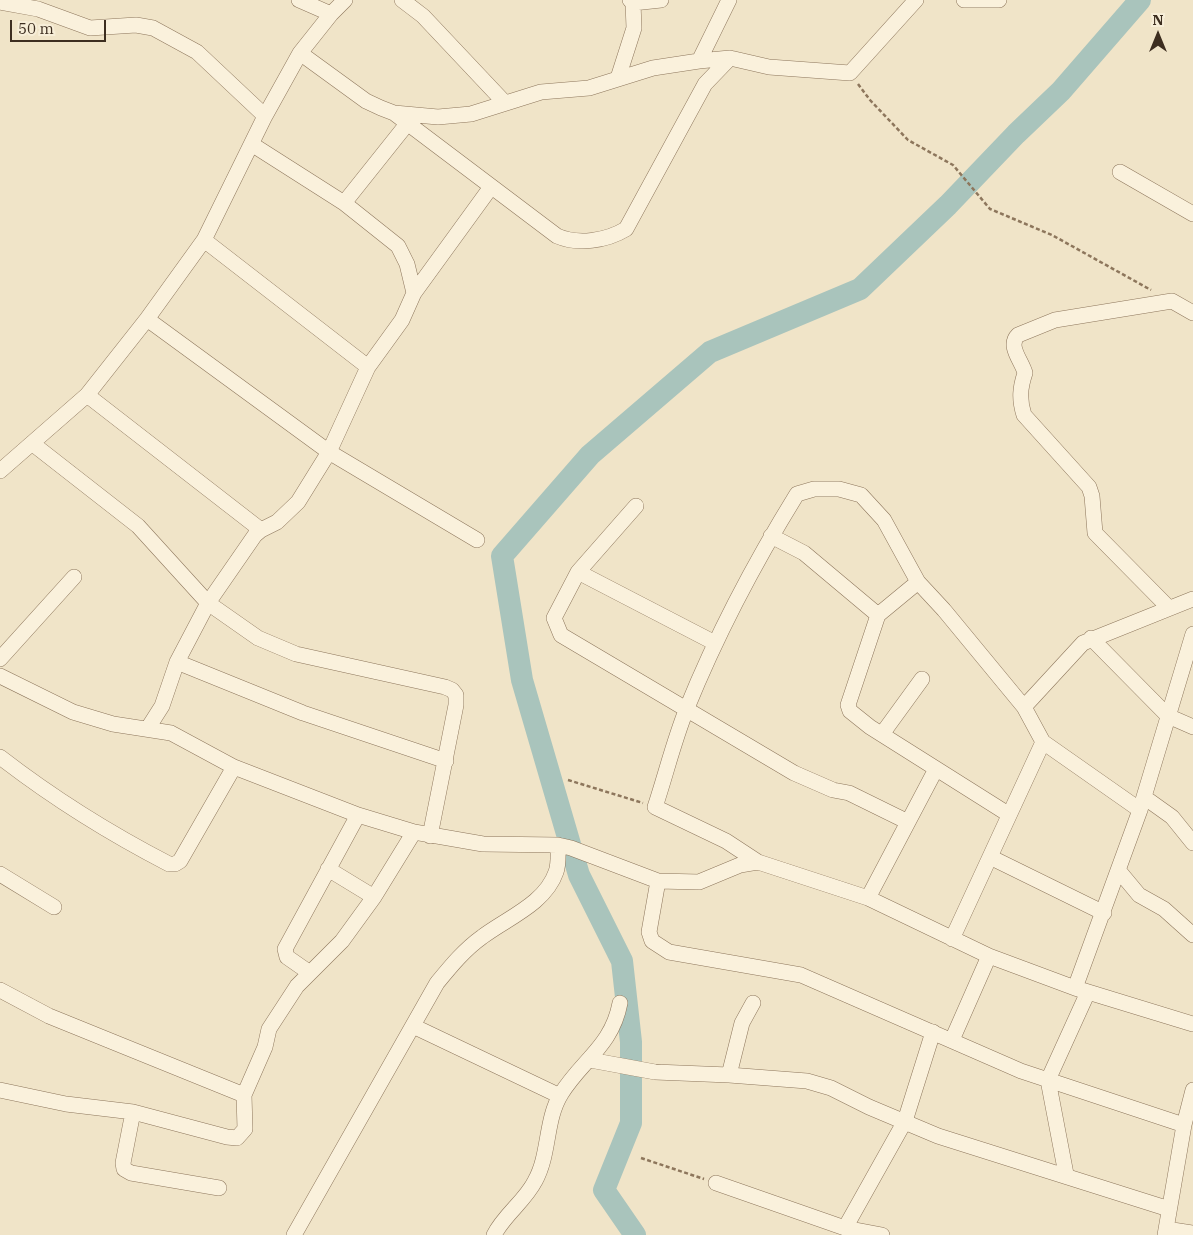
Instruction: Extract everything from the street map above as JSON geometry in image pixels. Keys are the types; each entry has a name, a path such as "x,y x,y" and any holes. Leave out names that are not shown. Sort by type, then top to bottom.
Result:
{"street":[{"path":"299,0 331,14"},
{"path":"0,471 87,395 147,319 204,240 265,116 300,54 331,14 345,0"},
{"path":"402,0 423,16 505,103"},
{"path":"618,78 634,28 632,2 661,0"},
{"path":"699,61 729,0"},
{"path":"394,113 457,117 541,92 589,88 652,68 730,58 769,67 850,72 916,0"},
{"path":"964,0 977,2 998,0"},
{"path":"0,2 38,9 90,28 136,25 153,28 198,52 265,116"},
{"path":"300,54 366,100 394,113 557,236 568,241 616,235 626,229 705,84 730,58"},
{"path":"344,203 407,124"},
{"path":"252,145 344,203 398,246 407,264 414,293"},
{"path":"1120,172 1193,214"},
{"path":"148,728 162,706 177,662 208,603 260,530 277,522 298,502 329,452 368,367 402,320 414,293 491,187"},
{"path":"204,240 368,367"},
{"path":"1169,608 1095,533 1092,496 1089,487 1024,414 1020,402 1021,384 1025,373 1013,346 1014,339 1018,336 1055,320 1172,301 1193,313"},
{"path":"147,319 329,452 477,540"},
{"path":"87,395 260,530"},
{"path":"33,444 138,526 208,603 258,638 296,654 429,683 452,690 456,695 456,705 430,836"},
{"path":"1193,843 1172,817 1142,804 1043,742 1024,707 944,610 918,582 884,520 861,495 838,489 814,488 797,494 771,536 715,643 686,710 655,807 726,840 758,862 868,898 989,956 1081,990 1193,1024"},
{"path":"636,506 578,572 554,618 561,635 794,773 834,790 849,793 908,822"},
{"path":"771,536 804,553 878,615"},
{"path":"578,572 715,643"},
{"path":"0,660 74,576"},
{"path":"918,582 878,615 848,705 850,711 936,770 1008,814"},
{"path":"1024,707 1076,649 1091,638 1193,598"},
{"path":"1066,1174 1048,1080 1081,990 1104,913 1142,804 1193,634"},
{"path":"1091,638 1168,716 1193,727"},
{"path":"177,662 303,713 446,761"},
{"path":"0,676 73,712 113,724 171,733 234,767 358,815 430,836 483,844 558,845 571,848 658,881 698,882 740,865 758,862"},
{"path":"882,734 922,679"},
{"path":"162,706 171,733"},
{"path":"952,939 1008,814 1043,742"},
{"path":"0,757 38,786 111,834 169,864 175,864 180,861 234,767"},
{"path":"868,898 936,770"},
{"path":"310,973 287,957 285,949 358,815"},
{"path":"0,1090 66,1104 133,1112 237,1138 245,1129 244,1094 265,1047 269,1029 297,986 342,941 374,897 414,832"},
{"path":"294,1235 437,984 457,958 482,936 525,910 551,883 557,870 558,845"},
{"path":"990,857 1104,913"},
{"path":"328,869 374,897"},
{"path":"1119,872 1139,896 1164,909 1193,935"},
{"path":"0,874 54,907"},
{"path":"658,881 649,932 652,942 669,952 801,975 1021,1071 1188,1118"},
{"path":"952,1040 989,956"},
{"path":"0,990 49,1016 244,1094"},
{"path":"500,1232 535,1182 543,1162 552,1121 560,1096 574,1075 590,1060 617,1019 620,1003"},
{"path":"729,1075 742,1023 753,1003"},
{"path":"413,1026 560,1096"},
{"path":"837,1229 905,1121 933,1032"},
{"path":"590,1060 655,1072 807,1081 831,1088 869,1107 938,1136 993,1155 1066,1174 1169,1209"},
{"path":"1193,1090 1165,1232 1193,1233"},
{"path":"133,1112 123,1163 124,1169 131,1173 219,1188"},
{"path":"716,1183 837,1229 882,1235"}],"path":[{"path":"850,72 870,100 908,140 953,165 990,209 1052,235 1172,301"},
{"path":"568,780 655,807"},
{"path":"641,1158 716,1183"}],"waterway":[{"path":"635,1235 604,1190 631,1123 631,1042 622,961 579,875 522,680 502,556 590,455 710,352 860,289 948,205 1016,134 1061,91 1140,0"}]}
